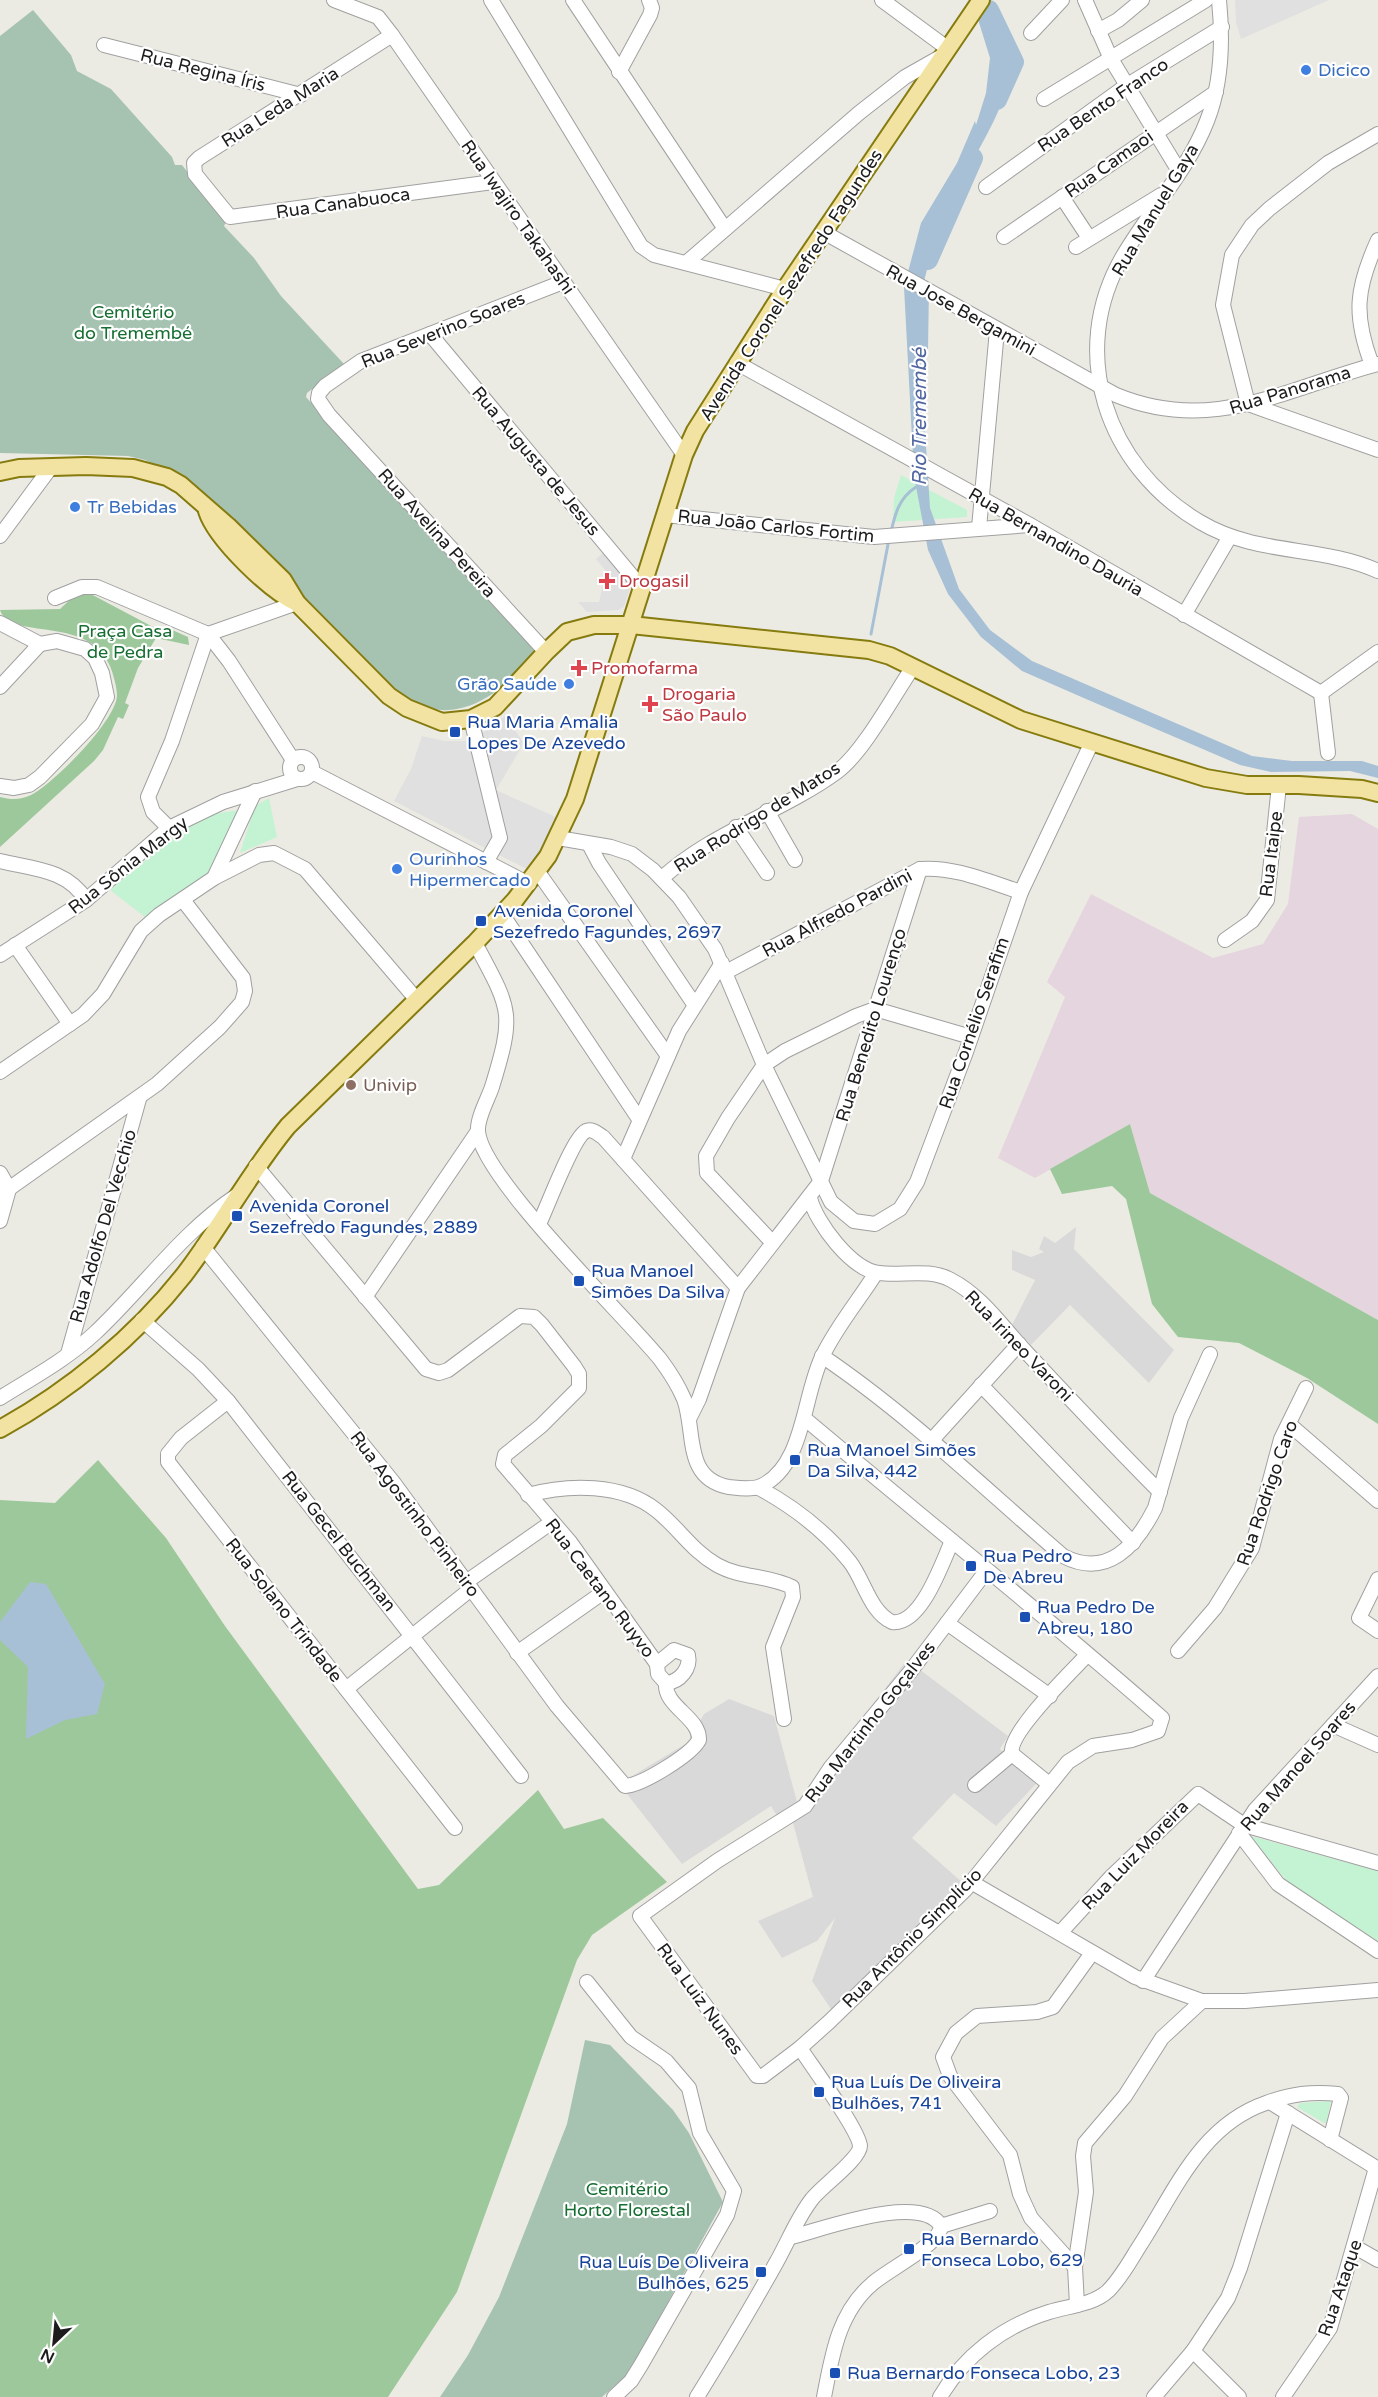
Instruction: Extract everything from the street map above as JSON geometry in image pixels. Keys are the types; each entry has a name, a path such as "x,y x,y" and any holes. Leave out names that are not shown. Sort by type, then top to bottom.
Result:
{"main road":[{"name":"Avenida Coronel Sezefredo Fagundes","path":"0,1429 73,1383 142,1320 183,1276 256,1166 288,1126 476,942 533,878 558,838 575,800 684,455 709,405 981,0"},
{"path":"0,464 19,468"},
{"path":"0,472 19,468 111,467 150,471 181,485 206,509 213,527 227,543 276,591 297,603 364,673 407,708 442,722 471,719 500,702 567,632 581,627 631,625 847,647 890,656 992,708 1206,778 1247,785 1362,789 1378,793"}],"street":[{"name":"Rua Iwajiro Takahashi","path":"334,0 378,17 392,35 684,455"},
{"path":"491,0 641,246 654,255 785,289"},
{"path":"573,0 725,229"},
{"path":"619,72 650,15 652,8 649,0"},
{"path":"686,263 893,86 944,52 882,0"},
{"path":"1031,33 1062,0"},
{"path":"1085,0 1111,59 1179,171"},
{"path":"1098,32 1118,20 1142,0"},
{"path":"1044,99 1206,0"},
{"name":"Rua Manuel Gaya","path":"1219,0 1222,27 1216,92 1207,121 1179,171 1122,258 1105,299 1098,344 1099,385 1106,411 1131,461 1172,503 1229,538 1269,548 1355,562 1378,571"},
{"name":"Rua Bento Franco","path":"986,187 1126,86 1222,27"},
{"name":"Rua Leda Maria","path":"205,188 193,168 199,158 392,35"},
{"name":"Rua Regina Íris","path":"104,45 301,95"},
{"path":"893,86 901,86 917,93"},
{"name":"Rua Camaoi","path":"1004,237 1216,92"},
{"path":"1378,134 1328,163 1252,225 1232,255 1223,304 1248,404 1378,450"},
{"name":"Rua Canabuoca","path":"205,188 230,217 493,182"},
{"path":"1076,248 1164,193"},
{"path":"1062,197 1089,238"},
{"name":"Rua Jose Bergamini","path":"825,233 1099,385"},
{"path":"1375,364 1358,320 1359,293 1378,240"},
{"name":"Rua Severino Soares","path":"329,414 318,399 319,393 333,380 361,361 563,282"},
{"path":"975,529 981,498 997,330"},
{"name":"Rua Augusta de Jesus","path":"430,334 642,588"},
{"name":"Rua Bernandino Dauria","path":"737,363 1030,525 1321,693"},
{"name":"Rua Panorama","path":"1099,385 1136,404 1173,411 1221,410 1248,404 1375,364"},
{"name":"Rua Avelina Pereira","path":"329,414 546,652"},
{"path":"0,536 51,467"},
{"name":"Rua João Carlos Fortim","path":"665,515 873,537 1030,525"},
{"path":"1184,615 1229,538"},
{"path":"55,598 82,587 98,587 208,634 293,760 290,771 297,779"},
{"path":"208,634 297,603"},
{"path":"0,623 40,644"},
{"path":"169,828 153,812 148,797 171,741 208,634"},
{"path":"0,687 40,644 57,641 72,643 95,658 102,672 107,697 92,724 40,777 29,785 14,788 0,786"},
{"path":"1328,753 1321,693 1378,652"},
{"name":"Rua Rodrigo de Matos","path":"662,878 701,847 847,763 913,667"},
{"path":"471,719 500,838 486,862"},
{"name":"Rua Cornélio Serafim","path":"558,838 611,847 632,854 662,878 689,910 724,968 764,1065 831,1202 854,1221 875,1224 900,1209 917,1182 971,1037 1021,892 1092,742"},
{"path":"293,760 300,757 308,759 312,765 312,772 486,862 533,878 668,1056"},
{"name":"Rua Sônia Margy","path":"0,955 87,900 169,828 194,813 255,791 297,779 304,780 312,772"},
{"name":"Rua Itaipe","path":"1225,940 1252,921 1267,900 1279,786"},
{"path":"214,878 255,791"},
{"path":"767,811 795,860"},
{"path":"736,827 767,873"},
{"path":"589,844 599,863 694,1004"},
{"path":"0,1072 70,1024 103,994 141,931 159,915 240,863 274,853 305,869 417,1000"},
{"path":"0,861 57,874 70,880 87,900"},
{"name":"Rua Alfredo Pardini","path":"724,968 920,869 934,868 951,871 1021,892"},
{"name":"Rua Benedito Lourenço","path":"688,1419 699,1399 738,1288 821,1181 920,869"},
{"path":"5,1192 139,1099 220,1027 242,1002 245,991 243,978 233,962 183,900"},
{"path":"502,914 639,1119"},
{"path":"256,1166 365,1297 478,1131 508,1029 507,1007 476,942"},
{"path":"15,945 70,1024"},
{"path":"623,1159 639,1119 694,1004 724,968"},
{"path":"772,1242 707,1173 705,1165 712,1144 764,1065 833,1027 875,1009 971,1037"},
{"name":"Rua Adolfo Del Vecchio","path":"68,1354 139,1099"},
{"path":"539,1224 576,1142 586,1131 591,1130 603,1137 738,1288"},
{"path":"478,1131 495,1170 539,1224 667,1369 684,1400 692,1451 696,1463 707,1478 729,1487 759,1488 788,1506 836,1547 862,1580 880,1615 892,1623 905,1620 918,1609 952,1541"},
{"path":"0,1173 5,1192 0,1221"},
{"path":"0,1398 68,1354 94,1334 193,1229 237,1195"},
{"path":"759,1488 775,1477 783,1467 804,1418 822,1356 876,1273 856,1261 825,1230 817,1219 810,1198"},
{"name":"Rua Agostinho Pinheiro","path":"203,1247 386,1472 517,1653 622,1785 628,1786 641,1781 686,1754 699,1740 696,1729 669,1697 666,1683"},
{"name":"Rua Irineo Varoni","path":"876,1273 917,1273 950,1279 980,1302 1160,1492"},
{"name":"Rua Caetano Ruyvo","path":"365,1297 423,1367 432,1372 448,1370 520,1316 534,1317 542,1325 579,1374 579,1388 541,1426 505,1455 503,1464 552,1522 657,1664"},
{"name":"Rua Gecel Buchman","path":"142,1320 203,1374 228,1401 521,1776"},
{"path":"931,1441 1019,1344"},
{"path":"822,1356 870,1390 1063,1556 1074,1562 1098,1565 1113,1559 1133,1543 1152,1515 1181,1418 1210,1354"},
{"path":"981,1385 1133,1543"},
{"name":"Rua Rodrigo Caro","path":"1178,1651 1215,1608 1252,1548 1276,1456 1306,1388"},
{"name":"Rua Solano Trindade","path":"228,1401 181,1438 168,1454 168,1462 455,1828"},
{"path":"804,1418 1087,1655 1022,1730 1011,1749 1012,1754 1049,1784"},
{"path":"1289,1424 1378,1501"},
{"path":"528,1495 559,1489 598,1490 628,1494 657,1510 691,1545 718,1566 792,1587 794,1597 773,1647 784,1719"},
{"path":"346,1689 468,1586 552,1522"},
{"name":"Rua Martinho Goçalves","path":"640,1916 717,1861 805,1806 831,1767 987,1570"},
{"path":"1378,1579 1359,1618 1378,1631"},
{"path":"517,1653 605,1591"},
{"path":"947,1623 1050,1696"},
{"path":"674,1650 688,1655 688,1665 685,1671 678,1679 666,1683 658,1674 657,1664 674,1650"},
{"name":"Rua Antônio Simplício","path":"763,2076 800,2048 971,1882 1068,1762 1093,1746 1148,1736 1158,1731 1162,1718 1087,1655"},
{"name":"Rua Manoel Soares","path":"1143,1981 1241,1829 1378,1676"},
{"path":"1333,1725 1378,1745"},
{"path":"975,1785 1012,1754"},
{"name":"Rua Luiz Moreira","path":"1060,1933 1112,1876 1194,1795 1204,1795 1241,1829"},
{"path":"1241,1829 1378,1863"},
{"path":"1241,1829 1278,1884 1378,1952"},
{"path":"971,1882 1143,1981 1202,2001 1245,2001 1378,1990"},
{"name":"Rua Luiz Nunes","path":"640,1916 755,2075 763,2076"},
{"path":"1076,2266 1030,2217 1020,2194 1010,2155 950,2076 943,2057 956,2033 977,2016 1037,2012 1053,2007 1092,1953"},
{"path":"587,1982 632,2037 666,2061 689,2088 700,2133 730,2183 734,2198 727,2215 641,2365 631,2381 614,2397"},
{"path":"1077,2305 1076,2266 1086,2192 1084,2143 1135,2083 1162,2038 1202,2001"},
{"path":"697,2397 811,2200 856,2157 860,2144 800,2048"},
{"path":"940,2397 953,2375 990,2341 1042,2315 1102,2295 1114,2284 1199,2151 1213,2134 1239,2114 1299,2093 1340,2095 1330,2140"},
{"path":"1270,2102 1377,2168"},
{"path":"1154,2397 1215,2321 1234,2286 1288,2113"},
{"name":"Rua Ataque","path":"1283,2397 1327,2336 1377,2168"},
{"path":"941,2226 990,2211"},
{"path":"791,2237 855,2218 904,2213 924,2214 938,2221 941,2226 941,2232 934,2242 883,2274 857,2299 847,2315 836,2343 824,2397"},
{"path":"1355,2247 1378,2260"},
{"path":"1193,2350 1239,2397"}],"shaded area":[{"path":"1235,0 1329,0 1241,39 1236,23"},
{"path":"603,553 631,585 624,607 618,610 587,612 578,602 599,602 606,571 596,559"},
{"path":"505,716 524,743 496,790 556,817 531,871 497,854 482,733"},
{"path":"422,736 445,741 473,741 493,840 485,848 394,801 411,769"},
{"path":"1352,814 1378,829 1378,1320 1150,1193 1130,1124 1035,1178 998,1158 1065,997 1047,982 1091,894 1213,958 1263,944 1288,904 1299,817"},
{"path":"1076,1227 1074,1249 1174,1350 1149,1383 1070,1305 1031,1345 1012,1325 1035,1280 1012,1270 1012,1250 1031,1257 1044,1252 1039,1249 1044,1236 1055,1243"},
{"path":"907,1660 1008,1736 1000,1749 1036,1784 996,1826 954,1793 912,1838 963,1883 833,2012 812,1981 835,1918 817,1941 782,1958 758,1921 813,1897 789,1808 777,1816 771,1806 682,1864 619,1784 687,1743 704,1714 729,1699 774,1716 797,1802"}],"green space":[{"name":"Cemitério do Tremembé","path":"33,10 71,55 77,71 111,89 172,157 175,165 182,165 226,222 224,226 254,258 281,296 344,364 307,393 306,397 535,650 516,674 492,694 463,708 448,710 425,707 402,697 180,478 145,460 128,456 0,453 0,36"},
{"path":"901,475 967,510 967,517 893,522 894,498"},
{"name":"Praça Casa de Pedra","path":"87,592 155,628 170,629 188,637 189,645 156,638 138,668 125,703 129,705 123,719 118,717 103,750 94,761 0,847 0,797 16,799 27,797 54,778 96,735 107,720 117,695 109,664 98,649 84,639 18,625 7,619 0,610 60,609 73,597"},
{"path":"269,798 277,837 240,853 255,806"},
{"path":"240,810 210,871 145,917 110,890 198,816"},
{"path":"1130,1124 1150,1193 1378,1320 1378,1424 1307,1378 1239,1343 1178,1337 1152,1304 1126,1199 1112,1186 1062,1194 1050,1169"},
{"path":"98,1460 166,1538 225,1626 418,1889 439,1885 538,1790 564,1829 603,1818 667,1882 592,1935 577,1960 457,2292 388,2397 0,2397 0,1500 55,1503"},
{"path":"1251,1836 1378,1871 1378,1941 1289,1884"},
{"name":"Cemitério Horto Florestal","path":"585,2040 610,2045 673,2110 689,2133 723,2202 629,2373 602,2397 440,2397 468,2355 499,2297 567,2124"},
{"path":"1331,2101 1326,2124 1297,2107 1300,2103"}],"water":[{"path":"972,0 990,0 1007,57 1008,76 1003,98 994,120 937,238 920,300 918,321 930,508 959,589 990,630 1032,661 1252,756 1292,761 1362,761 1378,766 1378,778 1350,771 1271,772 1240,765 1022,671 981,637 948,594 928,550 914,476 904,287 921,223 957,163 975,121 976,125 986,93 990,58"},
{"path":"30,1582 46,1584 105,1684 97,1714 65,1720 26,1739 28,1667 0,1640 0,1622"}],"waterway":[{"name":"Rio Tremembé","path":"989,10 1014,62 997,100"},
{"name":"Rio Tremembé","path":"928,260 973,158"},
{"name":"Rio Tremembé","path":"918,351 919,288"},
{"path":"891,532 902,501 916,487"},
{"path":"871,634 889,539"}],"place":[{"name":"Dicico","path":"1306,70"},
{"name":"Tr Bebidas","path":"75,507"},
{"name":"Drogasil","path":"607,581"},
{"name":"Promofarma","path":"579,668"},
{"name":"Grão Saúde","path":"569,684"},
{"name":"Drogaria São Paulo","path":"650,704"},
{"name":"Rua Maria Amalia Lopes De Azevedo","path":"455,732"},
{"name":"Ourinhos Hipermercado","path":"397,869"},
{"name":"Avenida Coronel Sezefredo Fagundes, 2697","path":"481,921"},
{"name":"Univip","path":"351,1085"},
{"name":"Avenida Coronel Sezefredo Fagundes, 2889","path":"237,1216"},
{"name":"Rua Manoel Simões Da Silva","path":"579,1281"},
{"name":"Rua Manoel Simões Da Silva, 442","path":"795,1460"},
{"name":"Rua Pedro De Abreu","path":"971,1566"},
{"name":"Rua Pedro De Abreu, 180","path":"1025,1617"},
{"name":"Rua Luís De Oliveira Bulhões, 741","path":"819,2092"},
{"name":"Rua Bernardo Fonseca Lobo, 629","path":"909,2249"},
{"name":"Rua Luís De Oliveira Bulhões, 625","path":"761,2272"},
{"name":"Rua Bernardo Fonseca Lobo, 23","path":"835,2373"}]}
